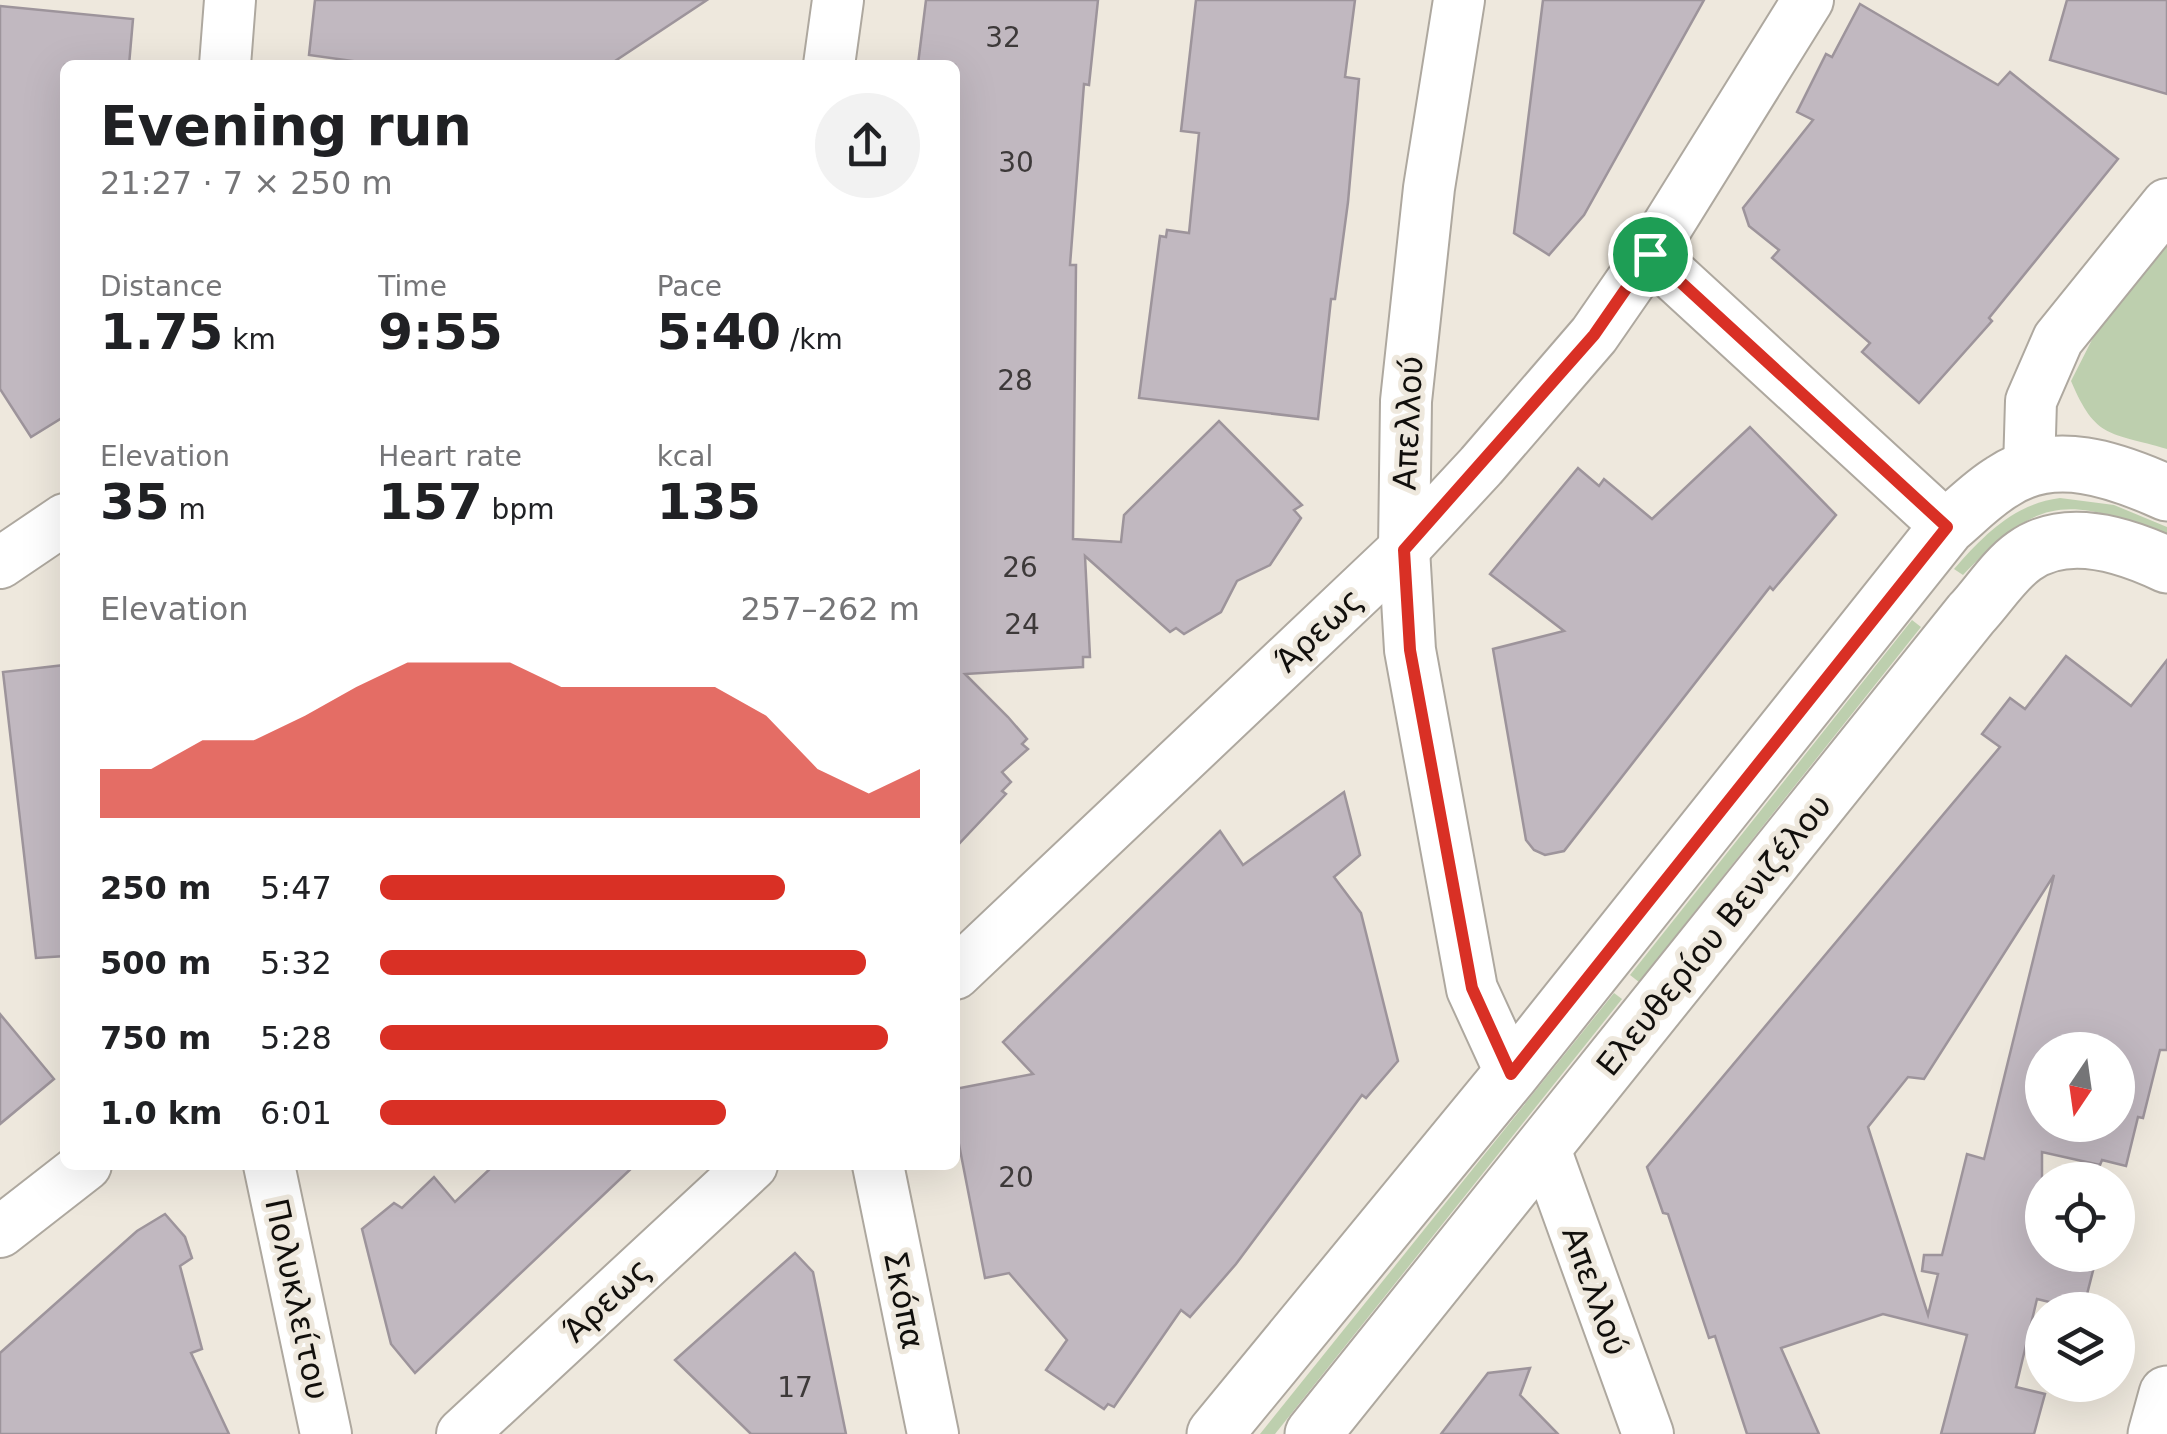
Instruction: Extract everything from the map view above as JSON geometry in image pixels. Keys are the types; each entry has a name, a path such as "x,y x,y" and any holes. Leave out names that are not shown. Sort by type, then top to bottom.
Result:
{"main road":[{"path":"1215,1434 1511,1074 1947,527 2004,480 2028,469 2060,464 2090,465 2167,493"},
{"name":"Ελευθερίου Βενιζέλου","path":"1313,1434 1971,614 2025,556 2058,542 2090,540 2139,552 2167,565"},
{"path":"2156,1434 2167,1394"}],"street":[{"path":"224,60 230,0"},
{"name":"Απελλού","path":"1459,0 1429,188 1406,401 1404,550 1410,650 1472,988 1511,1074"},
{"name":"Άρεως","path":"960,969 1404,550 1594,335 1650,254 1808,0"},
{"path":"2028,469 2031,401 2058,339 2167,204"},
{"path":"1650,254 1947,527"},
{"path":"0,563 60,522"},
{"name":"Απελλού","path":"1544,1146 1648,1434"},
{"path":"0,1232 80,1170"},
{"name":"Πολυκλείτου","path":"269,1170 326,1434"},
{"name":"Άρεως","path":"462,1434 747,1170"},
{"name":"Σκόπα","path":"879,1170 933,1434"}],"green space":[{"path":"2167,244 2167,449 2118,436 2097,424 2071,381 2099,326"},
{"path":"2060,498 2114,505 2167,527 2167,536 2104,514 2056,510 2013,530 1963,575 1954,569 2014,514"},
{"path":"1912,620 1921,627 1639,982 1630,975"},
{"path":"1614,993 1622,999 1275,1434 1260,1434"}],"building":[{"path":"315,0 707,0 617,60 345,60 309,55"},
{"path":"926,0 1098,0 1089,85 1084,84 1070,265 1076,265 1073,539 1121,542 1124,515 1219,421 1302,505 1294,510 1301,518 1270,565 1237,581 1221,612 1184,634 1176,628 1170,632 1085,556 1090,657 1083,657 1083,667 965,674 1027,739 1022,744 1028,749 1002,772 1011,782 1002,791 1006,794 960,843 960,60 918,60"},
{"path":"1196,0 1355,0 1345,77 1359,79 1348,202 1335,299 1331,299 1318,419 1139,398 1160,236 1166,237 1167,230 1189,233 1199,133 1181,131"},
{"path":"1543,0 1704,0 1584,215 1549,255 1514,233"},
{"path":"2067,0 2167,0 2167,94 2050,60"},
{"path":"1860,4 1998,85 2010,72 2118,159 1989,318 1992,321 1919,403 1862,352 1870,343 1772,258 1779,250 1749,226 1743,208 1813,120 1797,112 1826,54 1832,57"},
{"path":"0,6 133,19 129,60 60,60 60,419 31,437 0,389"},
{"path":"1750,427 1836,515 1773,590 1770,587 1564,851 1545,855 1534,850 1526,840 1493,649 1564,631 1490,574 1578,468 1599,486 1604,479 1652,519"},
{"path":"2066,656 2131,706 2167,660 2167,1050 2160,1050 2143,1118 2138,1117 2135,1129 2135,1032 2025,1032 2025,1142 2132,1142 2127,1162 2087,1162 2042,1152 2042,1162 2025,1162 2025,1272 2093,1272 2088,1292 2025,1292 2025,1349 2016,1387 2025,1389 2025,1402 2043,1402 2034,1434 1941,1434 1967,1335 1883,1314 1781,1348 1819,1434 1747,1434 1715,1336 1709,1338 1668,1214 1663,1213 1647,1167 2000,747 1982,734 2010,698 2025,709","holes":["2054,875 1984,1159 1967,1154 1942,1255 1924,1255 1922,1271 1938,1274 1928,1315 1868,1127 1908,1077 1924,1079"]},
{"path":"60,666 60,956 36,958 3,672"},
{"path":"1344,792 1360,855 1334,877 1361,913 1398,1061 1366,1098 1362,1095 1236,1264 1190,1317 1181,1310 1114,1407 1108,1404 1104,1409 1046,1370 1067,1340 1009,1273 985,1278 960,1150 960,1088 1033,1074 1003,1042 1220,831 1243,865"},
{"path":"0,1014 54,1079 0,1124"},
{"path":"489,1170 630,1170 415,1373 391,1344 362,1229 394,1203 402,1208 434,1177 455,1202"},
{"path":"165,1214 185,1237 192,1258 180,1266 202,1349 191,1353 229,1434 0,1434 0,1353 137,1231"},
{"path":"795,1253 813,1272 846,1434 751,1434 675,1360"},
{"path":"1530,1368 1520,1395 1558,1434 1441,1434 1488,1373"}],"route":[{"path":"1650,254 1947,527 1511,1074 1472,988 1410,650 1404,550 1594,335 1650,254"}]}
